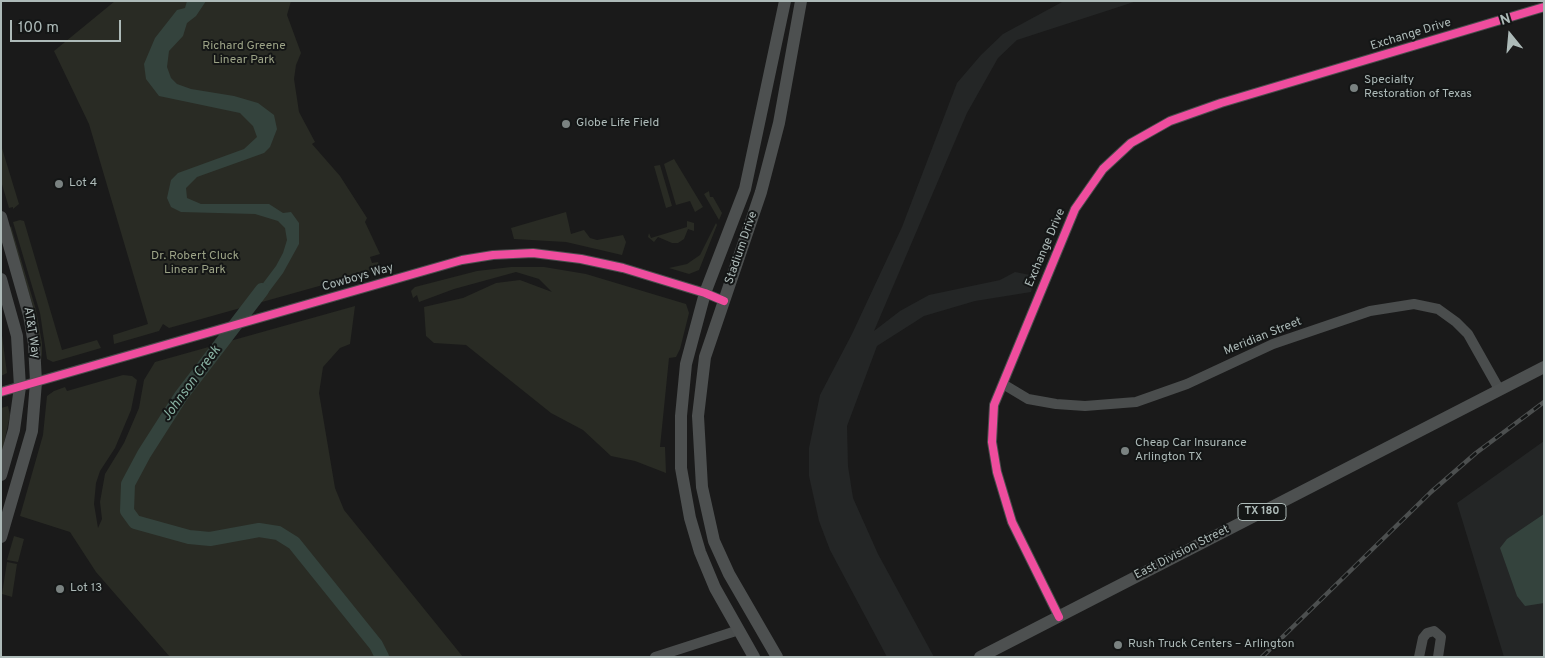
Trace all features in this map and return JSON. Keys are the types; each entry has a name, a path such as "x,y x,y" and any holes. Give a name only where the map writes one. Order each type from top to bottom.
{"main road":[{"name":"Stadium Drive","path":"754,657 716,588 700,552 690,518 681,468 681,416 686,364 705,293 745,189 785,1"},
{"name":"Stadium Drive","path":"777,657 729,574 714,541 702,487 698,416 700,384 708,350 761,192 779,123 801,1"},
{"path":"783,17 798,20"},
{"name":"AT&T Way","path":"1,217 29,315 34,344 36,382 32,431 1,537"},
{"name":"AT&T Way","path":"1,279 17,336 20,386 14,430 1,475"},
{"name":"East Division Street","path":"980,657 1544,367"},
{"path":"685,488 702,487"}],"street":[{"name":"Exchange Drive","path":"1059,617 1012,522 997,472 992,442 994,405 1075,209 1103,169 1131,143 1170,121 1222,103 1544,7"},
{"name":"Cowboys Way","path":"1,392 462,260 493,255 533,253 560,255 623,268 705,293 724,301"},
{"name":"Meridian Street","path":"1003,384 1028,399 1056,404 1094,406 1136,402 1187,384 1273,344 1370,311 1414,304 1438,309 1456,322 1468,334 1499,389"},
{"path":"655,657 668,655 739,630"},
{"path":"1419,657 1425,635 1434,631 1441,637 1438,657"}],"shaded area":[{"path":"187,1 206,1 196,16 187,23 183,36 169,51 167,67 171,78 177,84 191,89 234,96 258,103 274,115 277,129 270,147 264,153 197,177 186,188 187,198 201,204 269,204 283,213 291,212 299,223 299,244 283,273 262,301 246,306 276,266 283,253 287,240 285,228 278,221 255,214 181,212 171,207 167,198 171,180 178,173 244,149 257,137 253,126 240,113 159,96 146,79 144,64 155,38 177,10 185,8"},
{"path":"1064,1 1137,1 1017,40 998,58 967,113 874,331 900,311 929,295 1000,280 1015,272 1035,276 1031,292 975,301 924,316 877,346 847,426 848,466 853,498 878,554 934,657 887,657 830,550 819,521 809,476 809,448 820,395 852,334 902,227 957,83 981,55 1003,34"},
{"path":"1544,441 1544,657 1504,657 1457,503"},
{"path":"1544,514 1544,603 1525,606 1517,596 1500,548 1507,539"}],"green space":[{"path":"115,1 291,1 287,15 301,53 296,65 294,79 299,112 315,142 312,144 340,176 367,218 365,222 380,254 370,257 372,263 378,262 380,269 169,328 163,324 159,331 114,344 113,335 148,324 89,124 54,51"},
{"path":"1,145 19,204 13,209 13,207 9,208 1,181"},
{"path":"674,159 703,207 695,212 690,201 676,205 664,164"},
{"path":"660,165 672,206 666,208 654,166"},
{"path":"709,191 710,197 713,197 722,213 719,220 704,194"},
{"path":"566,212 571,234 584,230 590,238 597,240 623,235 626,242 622,255 566,242 514,239 511,228"},
{"path":"24,221 62,350 97,340 101,348 53,362 47,359 40,313 13,222"},
{"path":"687,221 694,223 694,231 688,229 684,239 678,243 672,243 658,237 654,242 648,237 649,233 651,238 687,227"},
{"path":"716,223 717,225 699,270 689,274 669,268 687,264 700,255"},
{"path":"11,226 36,310 42,343 42,361 35,313 9,228"},
{"path":"511,267 544,267 586,274 686,304 689,313 680,349 676,357 669,358 660,447 665,447 666,473 635,461 611,456 583,430 551,413 466,345 434,343 426,336 424,307 463,298 496,283 520,280 552,292 539,279 516,272 454,289 419,302 417,295 413,298 411,291 415,287 477,271"},
{"path":"355,306 350,344 340,348 323,367 319,393 335,488 344,510 463,657 170,657 96,572 70,532 20,516 43,435 47,396 65,387 67,391 123,375 132,376 137,380 131,410 115,448 100,471 96,483 94,504 98,528 102,519 100,502 105,474 124,443 139,408 144,380 155,362"},
{"path":"1,328 7,373 1,376"},
{"path":"8,406 10,415 1,458 1,408"},
{"path":"14,536 24,539 18,562 7,560"},
{"path":"7,562 17,564 12,597 2,594"}],"waterway":[{"name":"Johnson Creek","path":"262,290 181,396 144,454 128,484 127,511 135,522 189,537 210,539 259,530 278,533 294,543 376,645 382,657"}],"railway":[{"path":"1262,657 1431,492 1476,453 1544,402"}],"cycle path":[{"path":"1059,617 1012,522 997,472 992,442 994,405 1075,209 1103,169 1131,143 1170,121 1221,103 1544,7"},
{"path":"1,392 462,260 493,255 533,253 581,259 623,268 705,293 724,301"}],"place":[{"name":"Specialty Restoration of Texas","path":"1354,88"},
{"name":"Globe Life Field","path":"566,124"},
{"name":"Lot 4","path":"59,184"},
{"name":"Cheap Car Insurance Arlington TX","path":"1125,451"},
{"name":"Lot 13","path":"60,589"},
{"name":"Rush Truck Centers – Arlington","path":"1118,645"}],"park label":[{"name":"Richard Greene Linear Park","path":"244,54"},
{"name":"Dr. Robert Cluck Linear Park","path":"195,264"}]}
